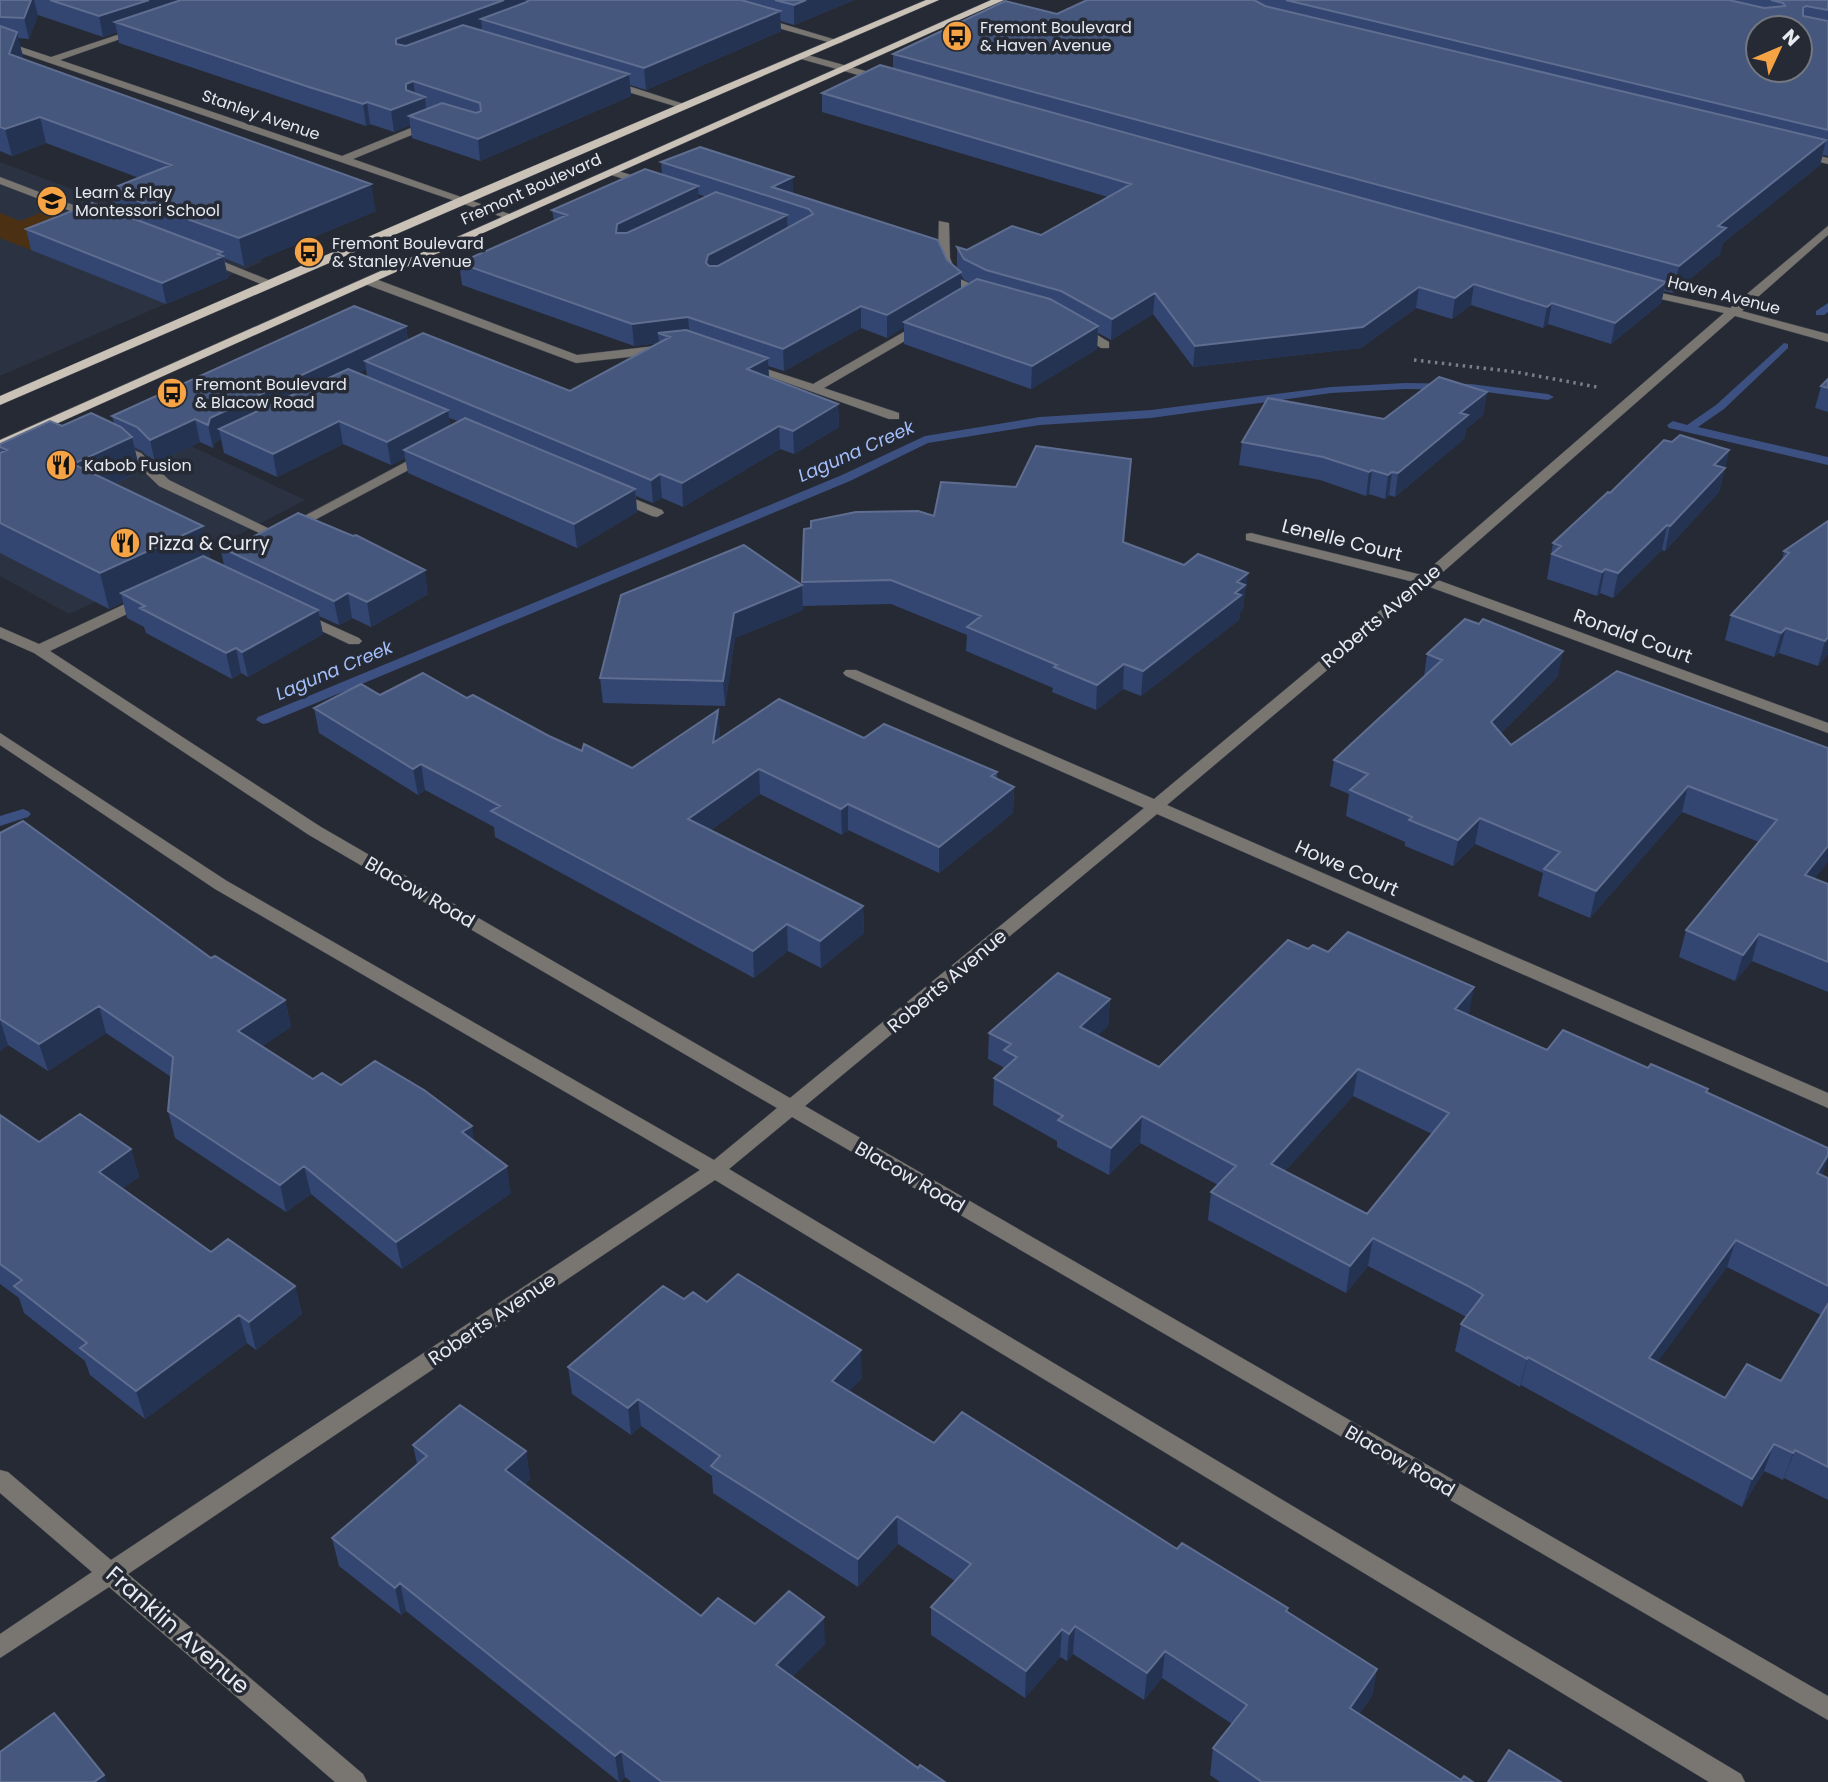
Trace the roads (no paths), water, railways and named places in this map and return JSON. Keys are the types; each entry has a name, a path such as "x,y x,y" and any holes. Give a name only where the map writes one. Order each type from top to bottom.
{"main road":[{"name":"Fremont Boulevard","path":"0,401 462,200 934,0"},
{"name":"Fremont Boulevard","path":"0,445 999,0"}],"street":[{"path":"750,18 838,42"},
{"path":"51,60 154,26"},
{"name":"Stanley Avenue","path":"0,43 512,217"},
{"path":"804,57 898,83"},
{"path":"594,79 685,106"},
{"path":"344,159 445,118 425,111"},
{"path":"1788,151 1828,161"},
{"path":"612,172 664,189"},
{"path":"0,181 117,225"},
{"path":"943,223 944,258 953,280 970,297 1000,300"},
{"name":"Roberts Avenue","path":"0,1647 715,1170 792,1109 1425,580 1828,229"},
{"path":"193,254 270,283"},
{"path":"369,281 576,359 676,348"},
{"name":"Haven Avenue","path":"1625,286 1828,338"},
{"path":"814,389 930,321"},
{"path":"1072,325 1105,345"},
{"path":"739,363 894,416"},
{"path":"59,419 81,429"},
{"path":"103,440 136,456 164,483 275,535"},
{"path":"253,547 444,445"},
{"path":"606,491 656,513"},
{"name":"Lenelle Court","path":"1251,537 1425,580"},
{"name":"Ronald Court","path":"1425,580 1828,728"},
{"path":"38,650 159,593"},
{"path":"281,606 354,641"},
{"name":"Blacow Road","path":"0,632 38,650 315,831 1828,1709"},
{"name":"Howe Court","path":"851,673 1828,1101"},
{"path":"0,738 221,885 715,1170 1732,1782"},
{"name":"Franklin Avenue","path":"0,1479 354,1782"}],"waterway":[{"name":"Laguna Creek","path":"1820,313 1828,306"},
{"name":"Laguna Creek","path":"1691,427 1720,407 1784,346"},
{"name":"Laguna Creek","path":"263,720 846,478 925,440 1040,421 1151,414 1331,390 1405,386 1471,387 1548,397"},
{"path":"1673,425 1828,461"},
{"name":"Laguna Creek","path":"0,821 23,814"}],"place":[{"name":"Fremont Boulevard & Haven Avenue","path":"957,36"},
{"name":"Learn & Play Montessori School","path":"52,201"},
{"name":"Fremont Boulevard & Stanley Avenue","path":"309,252"},
{"name":"Fremont Boulevard & Blacow Road","path":"172,393"},
{"name":"Kabob Fusion","path":"61,465"},
{"name":"Pizza & Curry","path":"125,543"}]}
